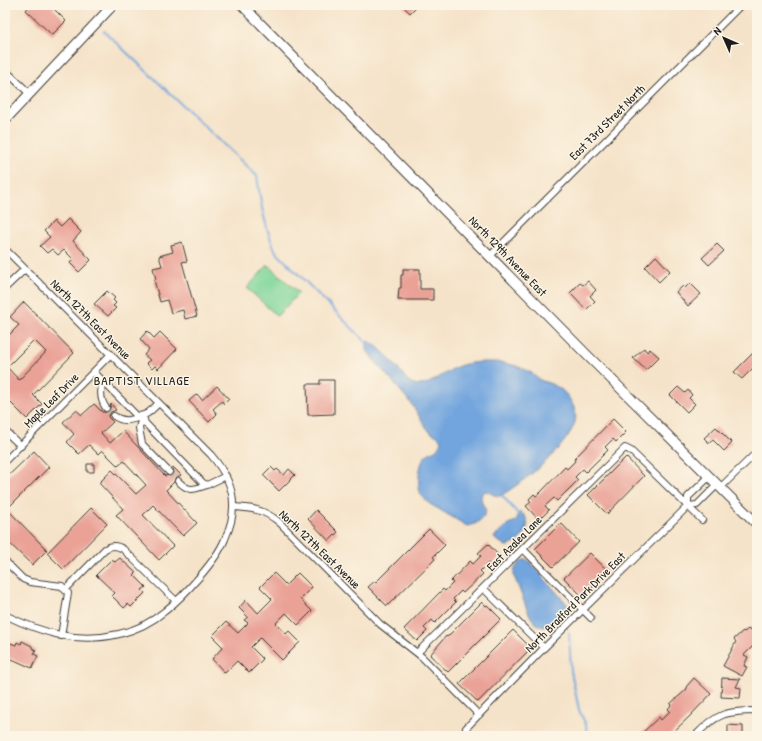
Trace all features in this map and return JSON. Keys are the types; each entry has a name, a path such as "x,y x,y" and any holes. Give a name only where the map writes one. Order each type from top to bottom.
{"street":[{"path":"5,120 113,5"},
{"name":"North 129th Avenue East","path":"242,5 589,357 757,524"},
{"name":"East 73rd Street North","path":"490,256 740,5"},
{"path":"5,70 30,94"},
{"name":"North 127th East Avenue","path":"5,249 220,465 226,476 232,495 233,507 254,508 271,516 279,522 380,624 418,653 479,715"},
{"path":"5,288 25,268"},
{"name":"Maple Leaf Drive","path":"5,462 111,354"},
{"path":"94,372 137,416 143,417"},
{"path":"103,381 101,390 102,403 106,408"},
{"path":"114,416 118,419 130,421 143,417 159,403"},
{"path":"143,417 139,428 142,444 169,472"},
{"path":"143,417 144,423 203,483 207,485"},
{"path":"5,431 20,446"},
{"name":"East Azalea Lane","path":"418,653 625,448 636,456 688,506"},
{"name":"North Bradford Park Drive East","path":"466,728 544,648 688,506 697,505 757,452"},
{"path":"178,481 186,488 191,490 207,485 226,476"},
{"name":"North Bradford Park Drive East","path":"688,506 688,497 710,476"},
{"path":"688,506 702,520"},
{"path":"5,614 28,626 61,636 83,639 136,629 150,622 165,611 197,579 225,540 233,507"},
{"path":"65,590 105,549 111,545 124,549 176,601"},
{"path":"523,549 591,618"},
{"path":"5,561 23,579 30,582 62,586 68,594 61,636"},
{"path":"484,588 544,648"},
{"path":"695,736 716,717 737,711 757,711"}],"green space":[{"path":"268,265 299,293 277,316 247,288"}],"water":[{"path":"369,341 386,354 407,380 417,385 428,383 454,368 471,363 497,362 521,368 540,380 555,386 564,392 569,398 576,414 575,422 563,443 532,474 500,496 484,491 481,498 486,511 485,514 479,522 467,526 430,504 421,494 419,489 419,480 422,461 426,455 438,448 441,441 439,437 430,432 411,403 372,358 367,350 367,342"},
{"path":"520,512 525,516 527,521 527,527 522,537 512,545 506,546 495,539 494,537 508,524 516,521"},
{"path":"523,560 528,560 567,604 568,608 556,621 546,626 539,626 533,620 514,577 516,567"}],"building":[{"path":"30,5 56,5 53,8 66,21 52,35 26,10"},
{"path":"402,5 418,5 410,13"},
{"path":"68,219 81,232 73,241 91,260 79,272 70,263 73,259 64,250 58,255 52,249 47,253 40,246 50,237 44,231 54,221 60,227"},
{"path":"182,242 187,261 182,262 197,316 185,319 183,310 171,313 167,300 160,302 154,280 156,279 153,268 162,266 159,256 173,252 171,245"},
{"path":"717,244 724,251 709,265 702,258"},
{"path":"656,256 670,271 659,282 645,267"},
{"path":"403,269 420,269 420,289 433,289 433,300 398,300"},
{"path":"588,281 596,290 590,296 595,301 586,310 570,293 580,283 583,285"},
{"path":"690,283 701,294 688,306 676,292 683,286 685,288"},
{"path":"107,291 115,298 113,300 116,303 113,306 116,308 108,316 94,304"},
{"path":"24,302 74,353 33,395 42,404 27,419 5,397 5,339 19,325 10,317","holes":["34,340 46,352 19,380 7,367"]},
{"path":"147,331 154,338 160,332 177,349 158,369 155,366 152,369 146,363 150,360 144,355 149,349 140,339"},
{"path":"644,348 647,352 650,349 659,357 646,370 633,358"},
{"path":"753,353 757,357 757,364 742,379 734,372"},
{"path":"320,380 334,380 334,414 308,415 307,384 320,384"},
{"path":"217,386 229,399 224,404 222,401 213,409 217,414 209,422 189,401 197,394 202,400"},
{"path":"678,387 685,393 688,390 692,395 689,398 695,404 687,412 670,395"},
{"path":"94,404 102,412 109,412 111,404 116,410 111,412 108,417 113,422 101,433 110,443 123,431 165,476 172,475 173,467 181,475 175,478 174,482 166,490 197,523 183,536 153,505 143,515 173,546 159,560 116,515 123,509 99,483 112,470 136,494 146,485 124,461 118,466 102,450 98,454 89,445 79,454 67,442 74,434 63,422 76,410 82,415"},
{"path":"613,419 626,432 616,442 613,439 605,447 608,450 586,472 583,469 575,477 578,480 557,501 554,498 545,506 549,510 539,520 526,506 531,502 529,499 534,494 536,496 540,493 565,467 567,469 575,461 574,459"},
{"path":"716,427 732,443 724,451 713,440 709,443 704,438"},
{"path":"34,451 49,467 7,509 47,550 32,565 5,539 5,479"},
{"path":"626,457 644,476 607,514 588,495"},
{"path":"87,464 94,464 94,472 87,472"},
{"path":"271,467 275,471 277,469 284,475 289,469 295,475 279,491 263,475"},
{"path":"91,508 107,524 63,569 47,553"},
{"path":"316,510 338,532 329,541 308,519"},
{"path":"561,523 579,542 553,567 535,549"},
{"path":"429,529 445,545 433,557 435,559 387,606 368,587 375,581 376,582"},
{"path":"488,544 500,557 491,566 488,563 480,571 483,574 463,593 461,591 453,599 456,602 435,623 432,620 424,628 427,631 417,641 404,629 443,589 445,591 453,583 451,581 470,561 473,564 481,556 478,553"},
{"path":"590,553 608,571 583,597 564,578"},
{"path":"120,558 136,573 134,575 146,587 142,590 145,593 131,607 128,604 124,608 112,596 115,593 96,575 112,559 115,562"},
{"path":"274,573 286,585 298,573 312,587 300,599 312,611 298,625 286,613 276,623 286,634 289,631 300,642 282,660 260,638 251,647 263,659 249,673 237,661 225,673 212,659 223,647 212,636 226,622 238,633 248,623 244,620 248,617 239,608 246,600 258,613 272,599 260,587"},
{"path":"482,602 501,619 448,672 430,655 446,636 447,637"},
{"path":"757,622 757,649 753,646 744,655 748,657 744,666 747,667 742,676 723,666 736,642 734,639 743,631 749,630"},
{"path":"513,630 531,648 478,702 459,684"},
{"path":"5,641 16,645 17,642 21,644 22,641 32,646 32,648 36,650 34,654 38,656 32,668 5,656"},
{"path":"694,678 711,694 669,736 639,736 659,717 661,720 670,711 668,709 671,705 670,704 687,689 686,687"},
{"path":"722,678 740,679 736,687 741,688 740,698 721,697"},
{"path":"728,725 743,726 743,736 728,736"}],"waterway":[{"path":"104,31 257,176 264,215 276,252 367,343"},
{"path":"500,493 519,515"},
{"path":"556,619 560,623"},
{"path":"569,632 571,671 579,710 586,725 587,736"}],"tunnel":[{"path":"106,408 114,416"},
{"path":"169,472 178,481"}],"district":[{"name":"BAPTIST VILLAGE","path":"142,380"}]}
